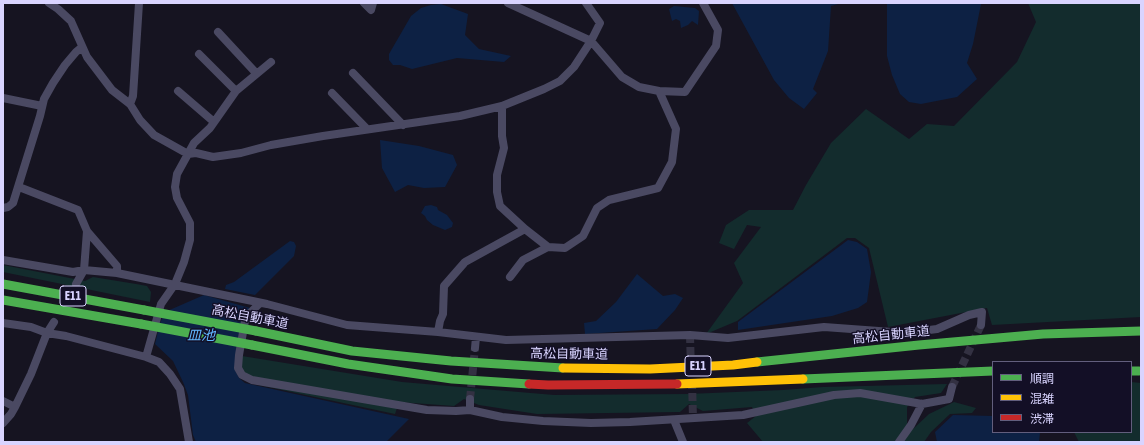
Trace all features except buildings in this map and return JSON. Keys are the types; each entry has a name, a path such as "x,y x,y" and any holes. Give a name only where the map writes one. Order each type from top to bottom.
{"highway":[{"name":"高松自動車道","path":"3,284 256,331 352,351 451,361 549,368 650,369 733,365 919,345 1043,334 1141,331"},
{"name":"高松自動車道","path":"3,300 142,324 348,364 452,379 548,385 658,385 992,371"}],"street":[{"path":"49,3 71,21 87,57 112,90 130,104 140,120 154,135 188,154 196,153 213,157 367,129 460,116 502,106 544,89 560,81 574,67 591,41 600,23 586,3"},
{"path":"130,104 133,96 139,3"},
{"path":"364,3 371,10 373,3"},
{"path":"508,3 591,41 622,77 639,87 659,91 685,92 716,46 718,30 703,3"},
{"path":"218,32 256,73"},
{"path":"3,208 8,207 13,203 44,99 65,65 82,47"},
{"path":"199,54 236,91"},
{"path":"146,357 161,304 175,284 184,262 190,240 190,223 177,198 175,187 177,174 194,143 214,122 236,91 256,73 272,62"},
{"path":"353,73 402,125"},
{"path":"178,91 214,122"},
{"path":"510,277 523,260 548,247 565,248 583,236 597,208 609,200 658,188 672,162 676,130 659,91"},
{"path":"332,93 367,129"},
{"path":"3,98 42,106"},
{"path":"502,106 502,136 504,148 497,175 496,192 500,206 548,247"},
{"path":"19,187 78,210 87,231 117,266 117,273"},
{"path":"438,332 443,314 444,286 465,262 525,228"},
{"path":"76,284 84,270 87,231"},
{"path":"3,260 73,272 84,270 117,273 175,284 260,304 267,304 348,325 438,332 506,340 690,336 728,338 824,327 906,333 937,329 969,315 982,312 981,325"},
{"path":"260,304 247,316 245,321 238,368 242,375 252,380 427,410 470,410 502,417 543,421 615,423 743,415 834,395 860,393 922,404 949,399 952,387"},
{"path":"3,423 15,407 31,374 47,333 54,322"},
{"path":"3,323 30,327 47,333 66,336 146,357 159,362 170,374 180,389 189,442"},
{"path":"475,348 476,337"},
{"path":"470,399 470,410"},
{"path":"3,401 15,407"},
{"path":"899,442 911,425 922,404"},
{"path":"674,420 682,442"}],"green space":[{"path":"1028,3 1141,3 1141,317 992,325 987,308 888,327 869,248 855,238 847,238 737,321 706,334 743,283 734,263 761,227 747,225 734,249 719,243 726,225 749,210 793,210 831,143 866,109 909,139 927,124 954,126 1017,62 1036,22"},
{"path":"3,265 85,281 93,277 147,286 151,292 150,302 3,272"},
{"path":"242,356 402,382 554,395 688,394 823,387 947,384 941,393 915,397 907,407 907,425 912,430 929,414 954,402 976,408 972,413 950,414 931,432 924,442 763,442 747,423 756,416 752,407 703,411 689,404 680,412 537,414 479,405 464,399 454,406 399,402 395,414 259,385 242,370"},
{"path":"1132,382 1141,383 1141,442 1079,442 1074,433 1132,433"}],"water":[{"path":"732,3 842,3 831,6 828,51 813,89 817,93 804,109 789,98 774,80"},
{"path":"887,3 981,4 973,44 967,63 977,79 957,97 921,104 909,102 900,94 892,75 887,56"},
{"path":"441,4 468,14 465,35 479,49 511,56 504,62 457,58 412,69 400,65 393,65 389,60 389,54 411,16 421,8"},
{"path":"674,6 695,8 699,11 698,25 692,21 688,25 681,28 680,21 676,19 672,21 669,9"},
{"path":"380,140 419,146 453,155 457,165 445,187 424,188 408,185 395,192 382,168"},
{"path":"431,205 437,207 438,210 447,215 453,223 452,227 445,230 433,225 427,220 421,213 425,206"},
{"path":"848,240 857,242 867,249 871,272 867,302 858,308 832,316 738,330 738,322"},
{"path":"290,241 294,242 296,246 294,256 255,295 225,289 226,285 234,282"},
{"path":"637,274 663,296 675,294 683,298 675,310 657,329 585,334 584,323 596,321 616,302"},
{"name":"皿池","path":"204,295 250,308 242,320 235,358 235,370 239,378 245,383 409,419 386,442 196,442 193,435 188,395 183,382 173,361 155,344 160,323 165,312"},
{"path":"953,415 992,416 992,433 1040,433 1039,442 937,442 935,432"}],"tunnel":[{"path":"952,387 981,325"},
{"path":"690,335 691,370"},
{"path":"470,399 475,348"},
{"path":"692,381 693,418"}],"traffic: fast":[{"path":"3,284 144,310"},
{"path":"3,300 141,324"},
{"path":"144,310 256,331"},
{"path":"141,324 252,345"},
{"path":"256,331 352,351 451,361 563,368"},
{"path":"757,362 1043,334 1141,331"},
{"path":"252,345 348,364 452,379 529,384"},
{"path":"803,379 992,371"},
{"path":"1132,371 1139,371"}],"traffic: slow":[{"path":"563,368 650,369 733,365 757,362"},
{"path":"677,384 803,379"}],"traffic: jam":[{"path":"529,384 677,384"}]}
